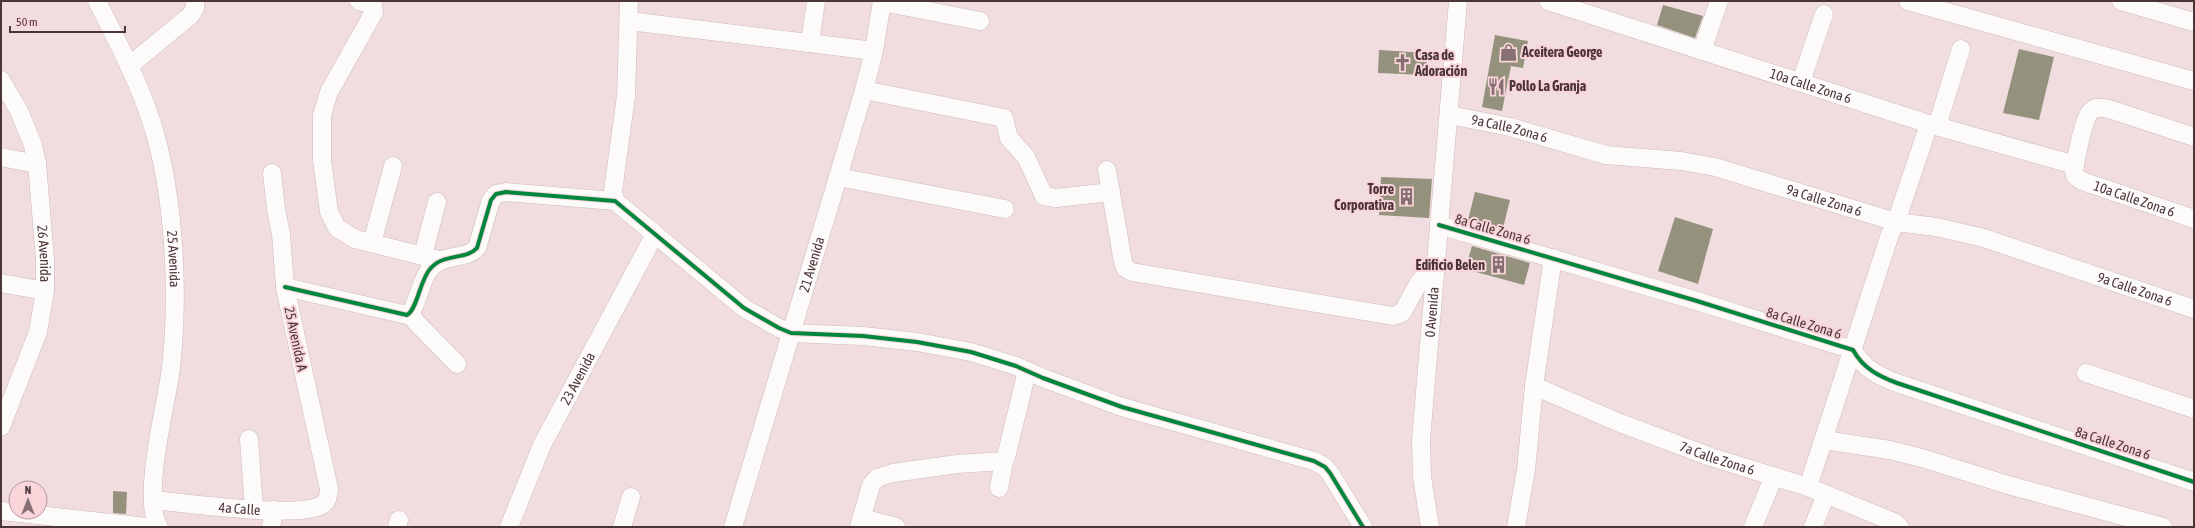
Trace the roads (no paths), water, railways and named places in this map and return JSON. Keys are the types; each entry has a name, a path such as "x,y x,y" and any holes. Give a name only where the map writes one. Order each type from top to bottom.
{"street":[{"name":"25 Avenida","path":"97,1 129,66 156,137 163,169 172,232 174,321 173,350 156,457 153,500 154,516 159,527"},
{"path":"129,66 191,14 195,8 195,1"},
{"path":"359,1 372,5 374,12 329,92 324,104 321,120 322,160 325,187 332,221 346,234 372,243 431,257 475,250 491,200 501,192 616,201"},
{"path":"629,1 626,96 612,191 616,201 744,308 779,328 791,333 863,336 917,342 971,352 1027,371 1122,407 1320,463 1335,480 1363,527"},
{"path":"810,43 816,1"},
{"name":"0 Avenida","path":"1430,527 1422,477 1421,440 1435,262 1450,115 1458,1"},
{"name":"10a Calle Zona 6","path":"1548,1 2075,170 2082,181 2194,219"},
{"path":"1702,51 1719,1"},
{"path":"1908,1 2194,81"},
{"path":"2121,1 2194,22"},
{"path":"882,2 980,21"},
{"name":"21 Avenida","path":"734,527 864,90 874,51 882,2"},
{"path":"1801,82 1824,14"},
{"path":"629,21 874,51"},
{"path":"1808,487 1890,234 1896,222 1961,49"},
{"name":"26 Avenida","path":"1,80 27,128 37,164 43,224 45,291 43,311 31,353 1,427"},
{"path":"864,90 1004,118 1009,138 1026,157 1044,196 1056,198 1111,192"},
{"path":"2075,170 2086,118 2092,109 2109,109 2194,137"},
{"name":"9a Calle Zona 6","path":"1450,115 1510,127 1606,155 1681,161 1715,167 1896,222 1942,229 1984,238 2194,309"},
{"path":"1,157 37,164"},
{"path":"372,243 393,166"},
{"path":"1107,170 1123,262 1126,268 1132,272 1392,316 1402,312 1418,284 1435,262"},
{"name":"25 Avenida A","path":"272,173 276,209 281,234 284,287 329,489 325,502"},
{"path":"838,177 1006,209"},
{"path":"438,202 431,257 411,313 415,321 457,364"},
{"name":"8a Calle Zona 6","path":"1439,225 1553,258 1853,350 1860,361 1870,370 1886,379 2194,482"},
{"name":"23 Avenida","path":"509,527 542,445 655,234"},
{"path":"1516,527 1526,470 1534,386 1553,258"},
{"path":"1,283 45,291"},
{"path":"284,287 403,315 411,313"},
{"path":"999,488 1004,461 1027,371"},
{"path":"2086,373 2194,409"},
{"name":"7a Calle Zona 6","path":"1534,386 1620,423 1711,457 1808,487 1896,522 1900,527"},
{"path":"249,439 254,509"},
{"path":"1824,440 1890,450 1922,458 2008,485 2163,527"},
{"path":"896,527 861,522 871,485 877,478 893,473 957,464 1004,461"},
{"path":"1753,527 1774,476"},
{"path":"1813,527 1826,494"},
{"path":"622,527 631,497"},
{"name":"4a Calle","path":"153,500 254,509 272,518 309,509 325,502"},
{"path":"1,512 78,527"},
{"path":"1,512 147,527"}],"place":[{"name":"Aceitera George","path":"1509,52"},
{"name":"Casa de Adoración","path":"1402,63"},
{"name":"Pollo La Granja","path":"1496,86"},
{"name":"Torre Corporativa","path":"1407,197"},
{"name":"Edificio Belen","path":"1498,265"}]}
